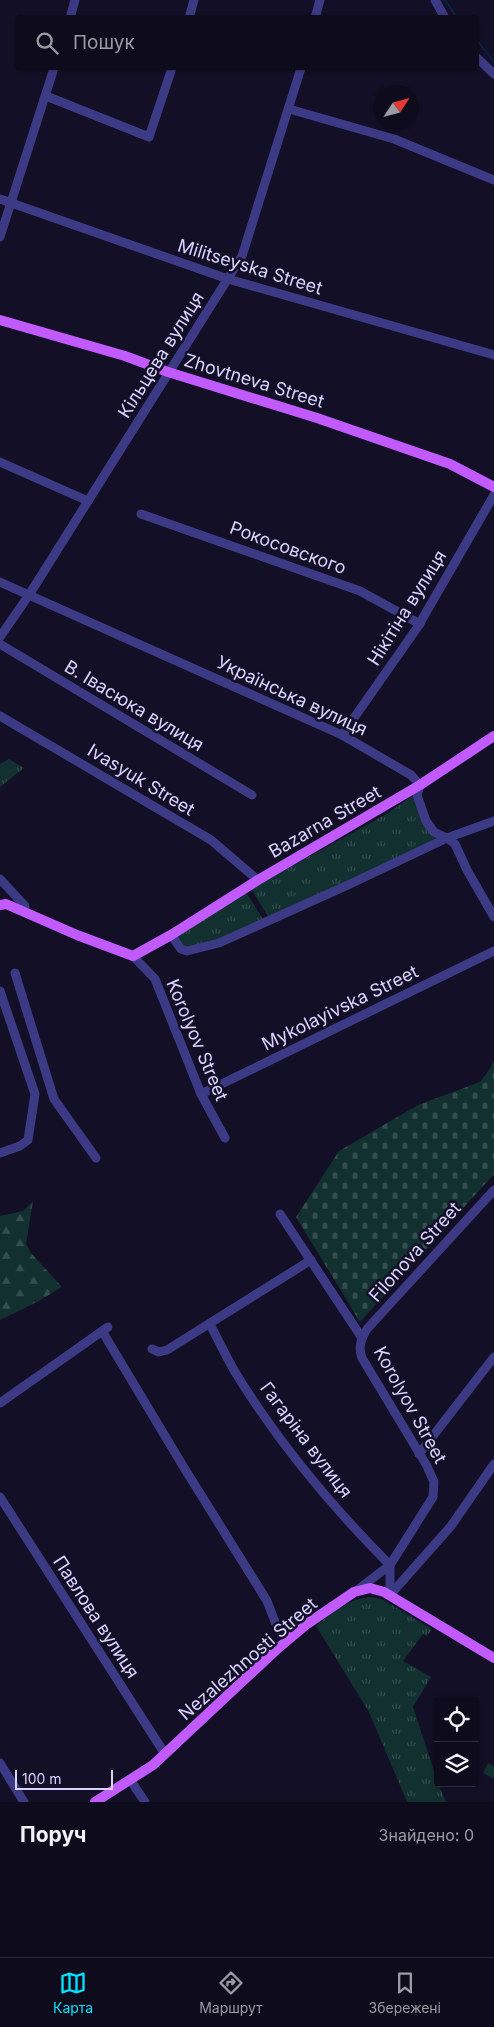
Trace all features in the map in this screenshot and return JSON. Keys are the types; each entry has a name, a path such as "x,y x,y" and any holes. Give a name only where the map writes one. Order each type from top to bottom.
{"main road":[{"name":"Zhovtneva Street","path":"0,320 125,356 168,372 317,418 450,464 494,486"},
{"name":"Bazarna Street","path":"133,956 420,785 494,736"},
{"name":"Korolyov Street","path":"0,904 6,904 24,911 77,935 133,956"},
{"path":"354,1592 370,1588 390,1595 494,1658"},
{"name":"Nezalezhnosti Street","path":"95,1802 131,1781 164,1754 290,1638 354,1592"}],"street":[{"path":"71,15 75,0"},
{"path":"189,15 194,0"},
{"path":"316,15 320,0"},
{"path":"435,0 443,15"},
{"path":"479,60 494,74"},
{"path":"0,237 53,70"},
{"path":"46,96 149,137 171,70"},
{"name":"Кільцева вулиця","path":"0,637 30,595 242,256 300,70"},
{"path":"289,109 394,139 494,180"},
{"name":"Militseyska Street","path":"0,199 228,279 494,355"},
{"path":"0,462 88,501"},
{"name":"Нікітіна вулиця","path":"342,735 420,624 494,494"},
{"name":"Рокосовского","path":"141,514 360,591 420,624"},
{"name":"Українська вулиця","path":"0,582 342,735 411,775 420,785"},
{"name":"В. Івасюка вулиця","path":"0,644 252,795"},
{"name":"Ivasyuk Street","path":"0,716 211,840 258,880"},
{"path":"420,785 418,795 426,821 434,832 455,844 467,870 494,917"},
{"path":"171,935 181,949 187,951 219,943 340,889 447,838 494,821"},
{"path":"0,879 21,900 25,906 24,911"},
{"name":"Mykolayivska Street","path":"201,1094 494,951"},
{"name":"Korolyov Street","path":"133,956 155,979 201,1094 225,1138"},
{"path":"15,973 54,1099 96,1158"},
{"path":"0,991 35,1094 28,1140 20,1146 0,1153"},
{"name":"Filonova Street","path":"362,1338 368,1329 494,1190"},
{"name":"Korolyov Street","path":"280,1214 362,1338 360,1352 362,1358 434,1482 433,1497 390,1565"},
{"path":"152,1349 160,1352 167,1350 311,1260"},
{"name":"Гагаріна вулиця","path":"210,1324 234,1370 261,1411 313,1480 357,1532 390,1565"},
{"path":"0,1403 105,1329 183,1466 267,1601 279,1632 290,1638"},
{"path":"419,1454 494,1357"},
{"path":"390,1595 451,1526 494,1464"},
{"name":"Павлова вулиця","path":"0,1496 164,1754"},
{"path":"354,1592 390,1565"},
{"path":"390,1565 390,1595"},
{"path":"0,1763 24,1802"},
{"path":"131,1781 145,1802"}],"green space":[{"path":"9,759 24,768 0,787 0,764"},
{"path":"412,796 438,839 269,918 251,889 388,813"},
{"path":"246,892 264,921 245,930 187,949 181,945 176,936"},
{"path":"494,1060 494,1174 360,1322 296,1217 339,1151 418,1105 480,1082"},
{"path":"33,1201 26,1244 31,1253 62,1287 0,1320 0,1216 23,1211"},
{"path":"364,1598 382,1599 432,1629 427,1636 423,1634 403,1661 431,1677 413,1707 434,1771 434,1787 440,1787 446,1802 407,1802 369,1712 316,1626 335,1611 349,1603"},
{"path":"488,1763 494,1766 494,1779 483,1773"}],"waterway":[{"path":"445,0 455,15"},
{"path":"479,43 494,62"}]}
